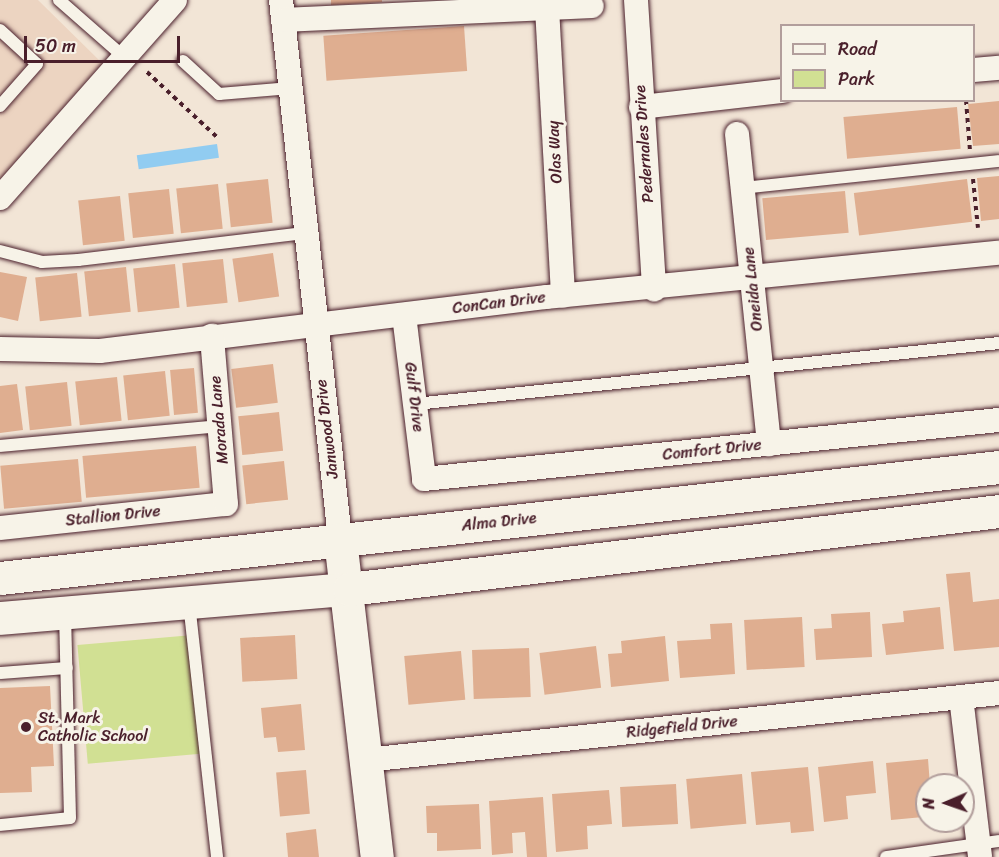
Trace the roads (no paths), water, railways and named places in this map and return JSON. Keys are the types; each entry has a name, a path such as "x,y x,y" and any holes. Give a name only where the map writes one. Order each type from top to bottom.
{"main road":[{"name":"Alma Drive","path":"0,578 999,467"},
{"path":"0,618 349,589 999,511"},
{"name":"Janwood Drive","path":"340,539 349,589 377,857"}],"street":[{"path":"0,198 175,0"},
{"name":"Pedernales Drive","path":"636,0 654,288"},
{"path":"282,10 592,6"},
{"name":"Olas Way","path":"547,8 563,296"},
{"name":"Janwood Drive","path":"282,10 340,539"},
{"path":"975,70 999,68"},
{"path":"641,107 780,91"},
{"name":"Oneida Lane","path":"737,134 769,444"},
{"name":"ConCan Drive","path":"0,349 100,351 563,296 999,253"},
{"name":"Gulf Drive","path":"404,315 424,479"},
{"name":"Morada Lane","path":"212,336 226,504"},
{"name":"Comfort Drive","path":"424,479 999,420"},
{"name":"Stallion Drive","path":"0,528 226,504"},
{"name":"Ridgefield Drive","path":"366,760 999,693"},
{"path":"961,697 986,847"}],"lane":[{"path":"59,0 125,58"},
{"path":"0,30 38,64 0,106"},
{"path":"183,61 219,94 291,88"},
{"path":"742,188 999,161"},
{"path":"0,251 42,262 78,260 306,233"},
{"path":"415,404 999,343"},
{"path":"0,446 220,426"},
{"path":"189,602 217,857"},
{"path":"0,825 70,818 65,611"},
{"path":"0,673 66,668"},
{"path":"886,857 986,847"}],"water":[{"path":"217,144 219,158 139,169 137,155"}],"place":[{"name":"St. Mark Catholic School","path":"26,727"}]}
